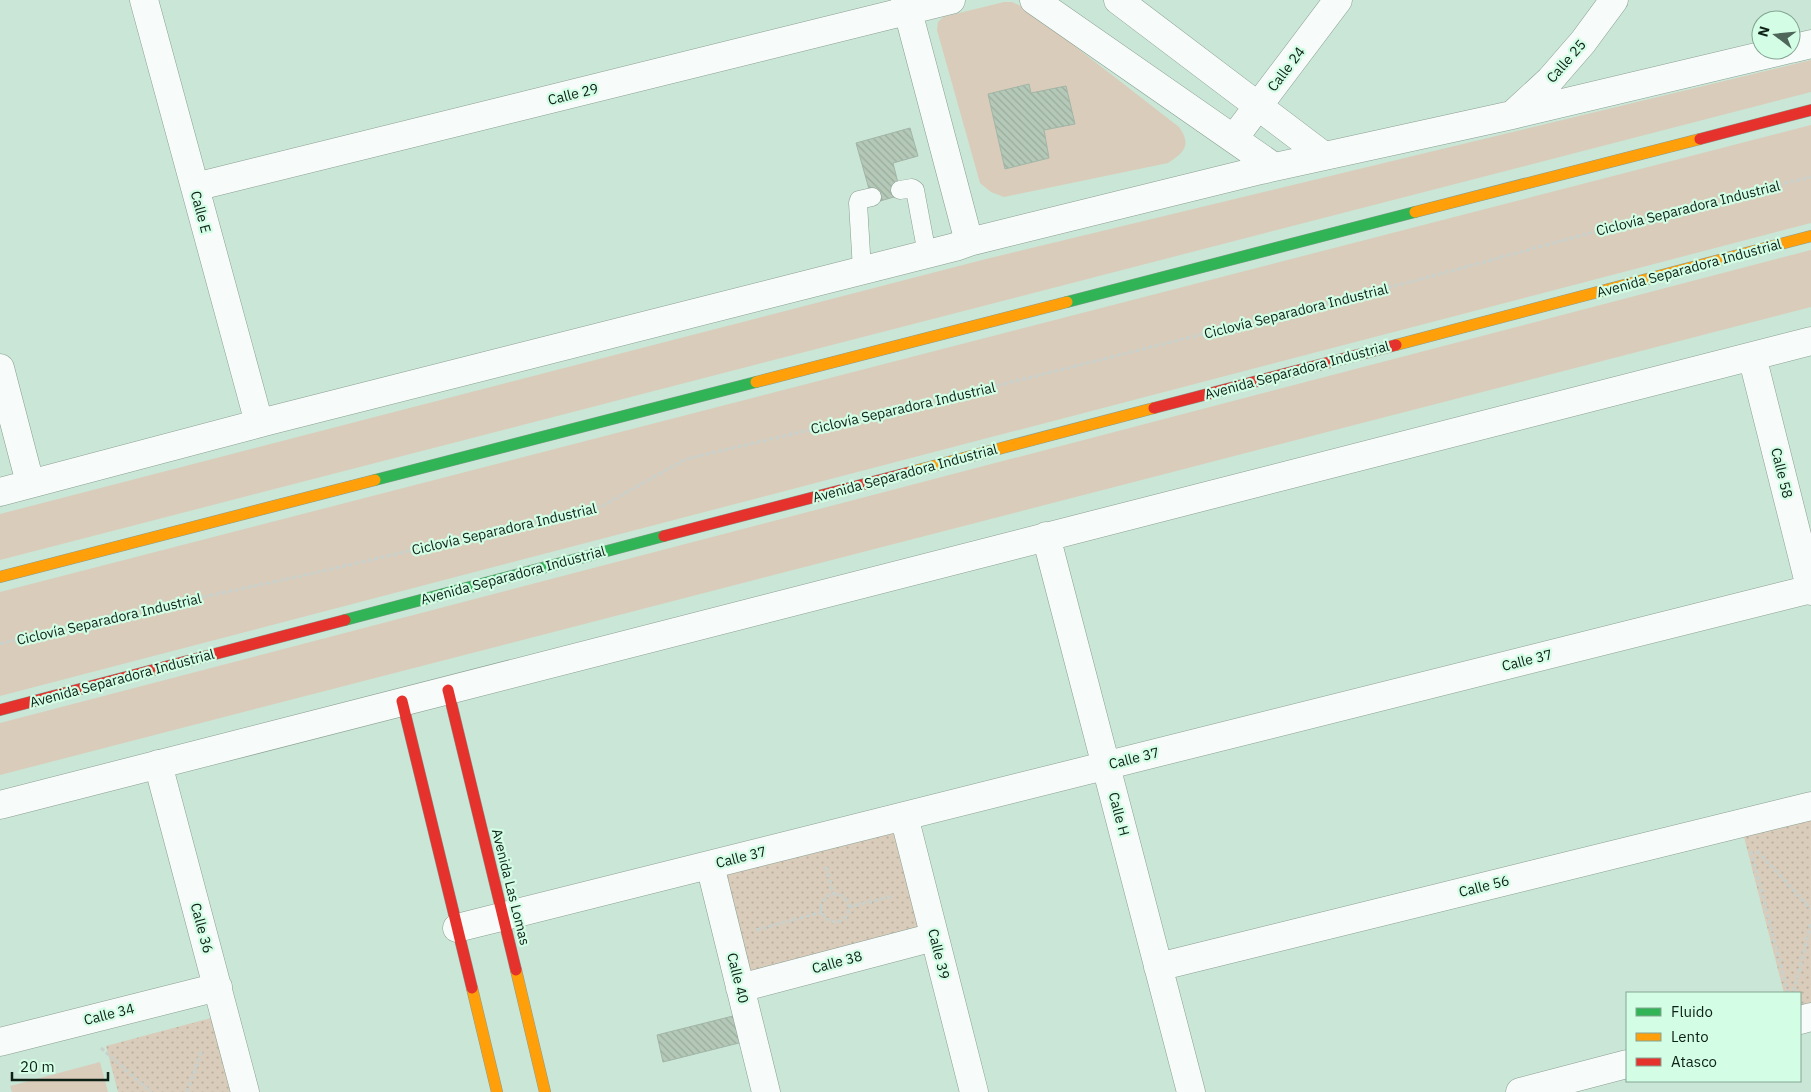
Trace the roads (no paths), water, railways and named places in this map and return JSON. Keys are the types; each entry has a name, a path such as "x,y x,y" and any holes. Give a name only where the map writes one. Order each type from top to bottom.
{"main road":[{"path":"0,577 1811,110"},
{"name":"Avenida Separadora Industrial","path":"0,710 1811,236"},
{"name":"Avenida Las Lomas","path":"448,690 545,1092"},
{"path":"402,701 497,1092"}],"street":[{"name":"Calle E","path":"144,0 259,423"},
{"name":"Calle 29","path":"195,188 906,5 951,0"},
{"path":"1034,0 1274,167"},
{"path":"1118,0 1324,156"},
{"name":"Calle 24","path":"1234,138 1338,0"},
{"name":"Calle 25","path":"1512,115 1550,80 1583,42 1614,0"},
{"path":"906,5 969,242"},
{"path":"0,492 259,423 969,242 1274,167 1512,115 1751,58"},
{"path":"0,804 1811,341"},
{"name":"Calle 58","path":"1752,356 1811,590"},
{"path":"0,368 30,484"},
{"name":"Calle H","path":"1046,536 1191,1092"},
{"name":"Calle 37","path":"457,928 1811,590"},
{"name":"Calle 36","path":"158,764 245,1092"},
{"name":"Calle 56","path":"1158,967 1747,832 1811,806"},
{"name":"Calle 39","path":"904,816 974,1092"},
{"name":"Calle 40","path":"710,865 766,1092"},
{"name":"Calle 38","path":"740,988 934,937"},
{"name":"Calle 34","path":"0,1042 218,987"},
{"path":"1520,1092 1626,1064"}],"lane":[{"path":"900,190 912,188 915,190 927,254"},
{"path":"862,270 858,203 859,200 872,197"}]}
